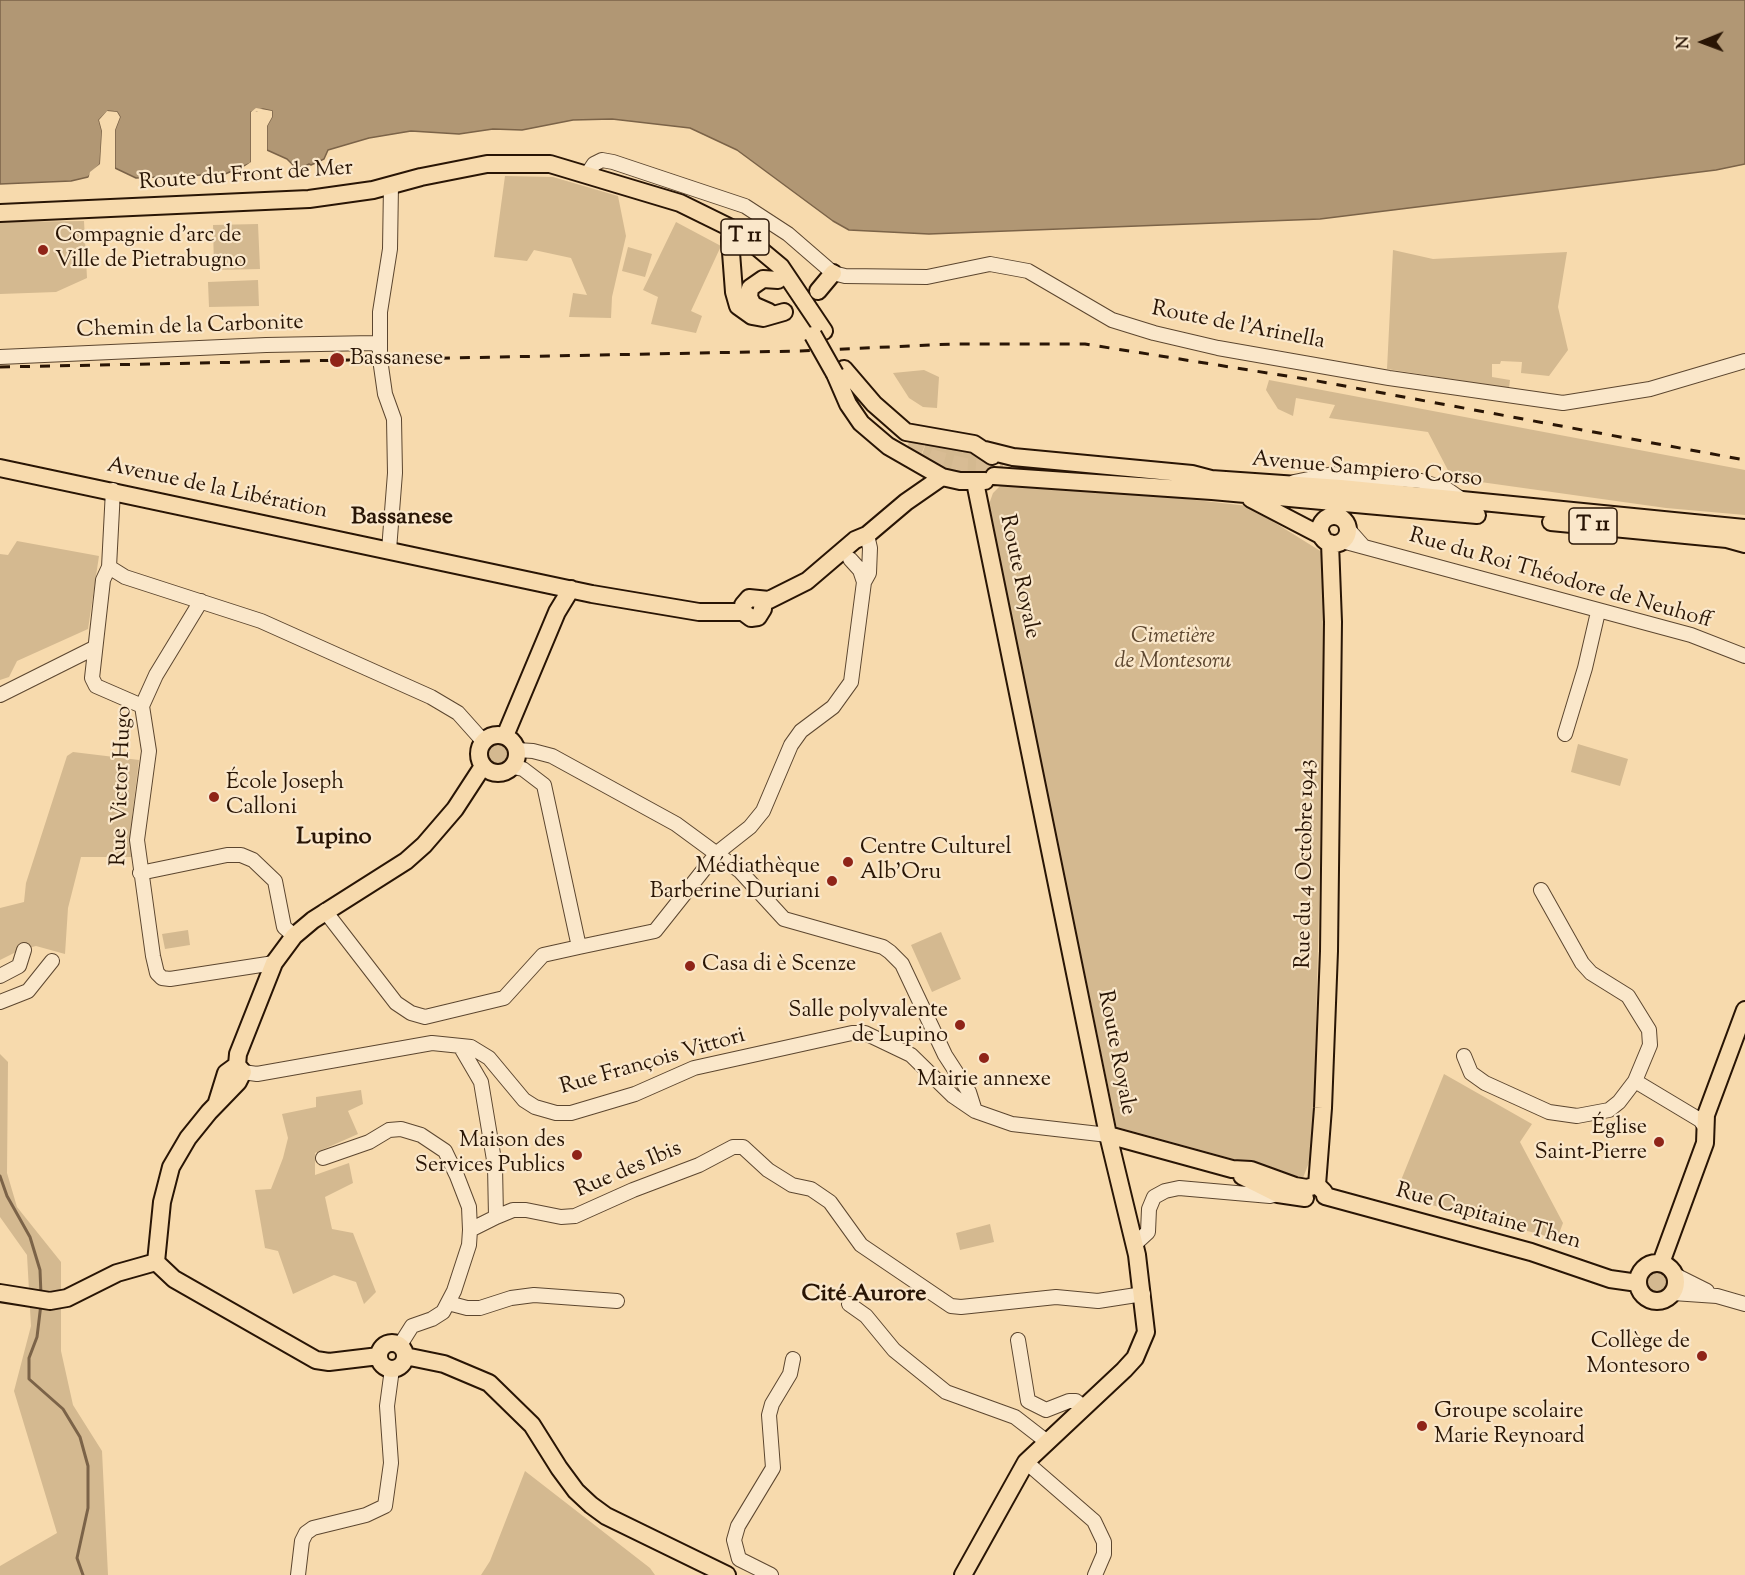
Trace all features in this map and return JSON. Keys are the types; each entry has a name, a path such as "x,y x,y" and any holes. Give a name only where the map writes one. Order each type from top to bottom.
{"main road":[{"name":"Route du Front de Mer","path":"0,213 309,199 347,195 456,169 506,162 550,164 588,173 680,203 739,232 760,247 781,267 864,412 887,434 914,442"},
{"name":"Route du Front de Mer","path":"632,187 730,239 754,256 778,280 818,333"},
{"path":"730,239 734,292 738,306 752,316 763,318 781,313 758,309 749,297 754,283 763,279 778,280"},
{"path":"818,291 833,273"},
{"name":"Route du Front de Mer","path":"840,371 848,404 861,423 888,446 942,477"},
{"name":"Avenue Sampiero Corso","path":"914,442 945,437 1012,457 1192,474 1211,485 1339,529 1646,531 1727,539 1745,544"},
{"path":"906,502 917,479 914,442"},
{"path":"762,604 807,581 855,540 867,535 906,502 942,477 975,482 1000,469 997,469 995,461 985,450"},
{"name":"Avenue de la Libération","path":"0,468 113,490 571,590 699,612 743,612 748,617 754,618 760,615 762,604"},
{"name":"Avenue Sampiero Corso","path":"1000,469 1211,485 1286,484 1745,526"},
{"name":"Route Royale","path":"963,1575 1026,1462 1124,1371 1138,1352 1146,1332 1143,1294 1134,1244 1108,1135 975,482"},
{"path":"1243,495 1339,529"},
{"name":"Rue du 4 Octobre 1943","path":"1313,1192 1323,1118 1329,951 1333,622 1339,529"},
{"path":"762,604 802,594 859,563 861,547 867,535"},
{"path":"552,585 556,612"},
{"path":"505,736 556,612 571,590"},
{"path":"493,735 505,736 511,739 517,750 513,767 497,774 483,766 479,754 483,741 493,735"},
{"path":"156,1262 162,1202 171,1167 188,1138 216,1103 238,1082 240,1069 238,1054 274,963 294,936 325,911 406,861 424,845 455,809 483,766"},
{"path":"1706,1128 1709,1105 1745,1010"},
{"path":"1655,1264 1697,1139 1714,1118 1745,1035"},
{"path":"1691,1115 1709,1105"},
{"name":"Rue Capitaine Then","path":"1108,1135 1232,1169 1251,1170 1278,1187"},
{"path":"1115,1165 1124,1153 1140,1143"},
{"name":"Rue Capitaine Then","path":"1232,1169 1262,1187 1313,1192 1531,1252 1610,1280 1638,1283"},
{"path":"0,1293 50,1300 67,1298 117,1273 156,1262"},
{"path":"156,1262 174,1279 316,1360 328,1362 379,1356"},
{"path":"1655,1264 1667,1266 1675,1275 1676,1284 1673,1293 1664,1301 1651,1301 1642,1294 1638,1283 1641,1272 1655,1264"},
{"path":"379,1356 387,1343 489,1383 512,1402 532,1425 559,1468 576,1491 591,1505 606,1516 727,1575"},
{"path":"379,1356 382,1365 392,1369 401,1365 402,1350"}],"street":[{"path":"588,173 594,164 602,160 613,162 745,206 788,234 833,273"},
{"path":"389,550 395,473 394,419 385,394 380,347 380,312 390,249 392,184"},
{"name":"Route de l'Arinella","path":"833,273 851,277 911,278 990,264 1028,271 1112,320 1154,333 1218,348 1552,402 1650,389 1745,361"},
{"name":"Chemin de la Carbonite","path":"0,357 288,345 374,343 380,347"},
{"path":"113,490 109,567 103,580 93,648 92,678 96,686 142,706"},
{"name":"Rue du Roi Théodore de Neuhoff","path":"1339,529 1363,546 1598,612 1691,635 1745,656"},
{"path":"325,911 396,1003 411,1013 425,1017 504,998 543,955 655,931 717,853 750,827 763,811 790,745 801,731 833,707 851,682 864,582 868,573 859,563"},
{"path":"109,567 125,577 261,621 431,697 458,713 483,741"},
{"name":"Rue Victor Hugo","path":"201,601 156,675 142,706 149,751 137,840 153,956 157,974 170,980 274,963"},
{"path":"1565,734 1585,668 1598,612"},
{"path":"0,695 93,648"},
{"path":"517,750 552,756 676,824 747,878 784,919 883,947 898,958 945,1055 969,1092 975,1111"},
{"path":"513,767 523,770 544,785 579,947"},
{"path":"140,873 227,855 241,855 253,860 275,881 284,927 294,936"},
{"path":"1464,1056 1471,1073 1485,1083 1559,1114 1577,1116 1609,1110 1619,1102 1635,1081 1650,1045 1649,1030 1628,996 1591,973 1582,963 1541,890"},
{"path":"0,976 19,966 24,950"},
{"path":"0,1002 28,991 52,961"},
{"name":"Rue François Vittori","path":"240,1069 248,1075 432,1043 471,1047 489,1058 524,1100 535,1107 564,1113 634,1094 694,1068 852,1033 866,1034 882,1039 911,1055 952,1096 975,1111 1028,1126 1108,1135"},
{"path":"460,1046 481,1082 495,1166 496,1217"},
{"path":"1635,1081 1691,1115 1706,1128"},
{"path":"323,1158 369,1142 389,1130 401,1129 421,1135 445,1151 469,1207 469,1245 448,1303 443,1312 432,1319 412,1326 402,1350"},
{"name":"Rue des Ibis","path":"470,1230 513,1210 526,1210 561,1217 575,1216 633,1190 699,1165 733,1148 743,1148 768,1170 792,1185 811,1189 830,1202 861,1245 951,1306 961,1307 1056,1297 1098,1300 1143,1294"},
{"path":"1245,1193 1262,1187"},
{"path":"1134,1244 1148,1232 1151,1203 1154,1197 1164,1191 1179,1188 1270,1196 1278,1187"},
{"path":"1675,1275 1717,1296 1745,1304"},
{"path":"1673,1293 1717,1296"},
{"path":"448,1303 467,1308 480,1308 511,1298 534,1295 617,1301"},
{"path":"849,1304 866,1316 894,1350 946,1392 1015,1418 1046,1441"},
{"path":"1018,1340 1028,1401 1046,1410 1069,1401 1076,1401 1083,1407"},
{"path":"771,1575 739,1559 734,1551 734,1540 738,1526 773,1468 768,1415 790,1374 793,1359"},
{"path":"298,1575 302,1541 306,1533 313,1528 366,1515 385,1506 391,1463 387,1406 392,1369"},
{"path":"1026,1462 1094,1521 1104,1542 1104,1554 1095,1575"}],"green space":[{"path":"505,176 553,177 618,196 626,236 612,297 611,318 569,317 573,293 587,295 571,258 534,250 527,261 494,257"},
{"name":"Compagnie d'arc de Ville de Pietrabugno","path":"84,221 87,278 56,292 0,294 0,222"},
{"path":"676,222 721,246 691,311 702,316 696,333 651,324 658,297 643,290"},
{"path":"258,224 260,269 214,270 213,225"},
{"path":"628,247 652,254 645,277 622,271"},
{"path":"1393,250 1433,259 1567,252 1558,307 1568,350 1549,376 1521,373 1522,362 1501,361 1500,364 1492,364 1492,377 1510,380 1509,388 1387,369"},
{"path":"258,280 259,306 209,307 208,282"},
{"path":"924,370 939,377 937,408 923,407 909,398 893,373"},
{"path":"1269,380 1745,470 1745,515 1666,508 1452,478 1428,432 1329,418 1335,405 1296,398 1293,416 1278,409 1266,390"},
{"path":"926,443 985,454 989,461 988,471 975,477 933,467 921,457"},
{"name":"Cimetière de Montesoru","path":"1002,484 1072,486 1248,506 1322,552 1327,572 1313,1152 1303,1178 1117,1127 988,507 993,493"},
{"path":"17,541 99,556 88,629 17,661 9,677 0,680 0,554 8,555"},
{"path":"498,741 507,745 511,754 507,763 498,767 489,763 485,754 489,745"},
{"path":"1578,744 1628,759 1620,786 1571,772"},
{"path":"73,752 139,760 132,817 132,857 81,857 68,908 65,954 36,946 20,950 0,960 0,908 24,902 26,883 67,756"},
{"path":"188,930 190,945 165,949 162,934"},
{"path":"941,932 961,979 932,992 911,945"},
{"path":"0,1054 8,1062 7,1173 17,1207 61,1262 61,1351 73,1405 102,1451 108,1575 0,1575 0,1566 57,1533 14,1391 31,1326 27,1255 0,1217"},
{"path":"1444,1074 1532,1124 1520,1142 1563,1223 1557,1239 1395,1195"},
{"path":"361,1090 363,1104 348,1111 358,1134 315,1153 315,1175 349,1163 353,1183 325,1197 332,1229 353,1233 376,1292 364,1304 356,1282 334,1275 293,1294 278,1251 265,1248 255,1190 271,1189 283,1158 288,1138 282,1114 316,1107 316,1097"},
{"path":"990,1224 994,1242 960,1250 956,1233"},
{"path":"1656,1269 1665,1273 1669,1282 1665,1291 1656,1295 1647,1291 1643,1282 1647,1273"},
{"path":"525,1471 650,1568 655,1575 481,1575 490,1561"}],"shaded area":[{"path":"0,0 1745,0 1745,164 1716,170 1320,219 929,234 849,230 833,221 737,150 690,128 612,119 573,120 522,130 493,129 459,134 411,131 369,138 328,150 324,159 304,167 295,167 287,159 267,150 267,126 272,117 272,111 263,109 251,112 251,163 225,174 136,178 115,168 115,130 120,117 117,112 108,111 99,120 102,131 100,164 88,177 71,181 0,184"}],"pier":[{"path":"256,108 272,111 272,117 267,126 267,154 264,150 264,125 269,113 257,111 254,113 254,163 235,173 251,162 251,112"},
{"path":"107,111 117,112 120,117 115,130 115,171 112,168 112,130 116,117 109,114 102,121 105,131 103,165 88,180 90,172 100,164 102,131 99,120"}],"waterway":[{"path":"0,1176 7,1196 30,1237 40,1270 41,1295"},
{"path":"41,1304 37,1337 29,1358 29,1379 63,1409 80,1437 88,1466 88,1508 77,1558 83,1575"}],"tunnel":[{"path":"907,447 934,458 965,466 1003,468"}],"railway":[{"path":"0,367 800,351 953,344 1085,344 1312,380 1745,460"}],"place":[{"name":"Compagnie d'arc de Ville de Pietrabugno","path":"43,250"},
{"name":"Bassanese","path":"337,360"},
{"name":"École Joseph Calloni","path":"214,797"},
{"name":"Centre Culturel Alb'Oru","path":"848,862"},
{"name":"Médiathèque Barberine Duriani","path":"832,881"},
{"name":"Casa di è Scenze","path":"690,966"},
{"name":"Salle polyvalente de Lupino","path":"960,1025"},
{"name":"Mairie annexe","path":"984,1058"},
{"name":"Église Saint-Pierre","path":"1659,1142"},
{"name":"Maison des Services Publics","path":"577,1155"},
{"name":"Collège de Montesoro","path":"1702,1356"},
{"name":"Groupe scolaire Marie Reynoard","path":"1422,1426"}],"district":[{"name":"Bassanese","path":"402,519"},
{"name":"Lupino","path":"334,839"},
{"name":"Cité Aurore","path":"864,1296"}]}
